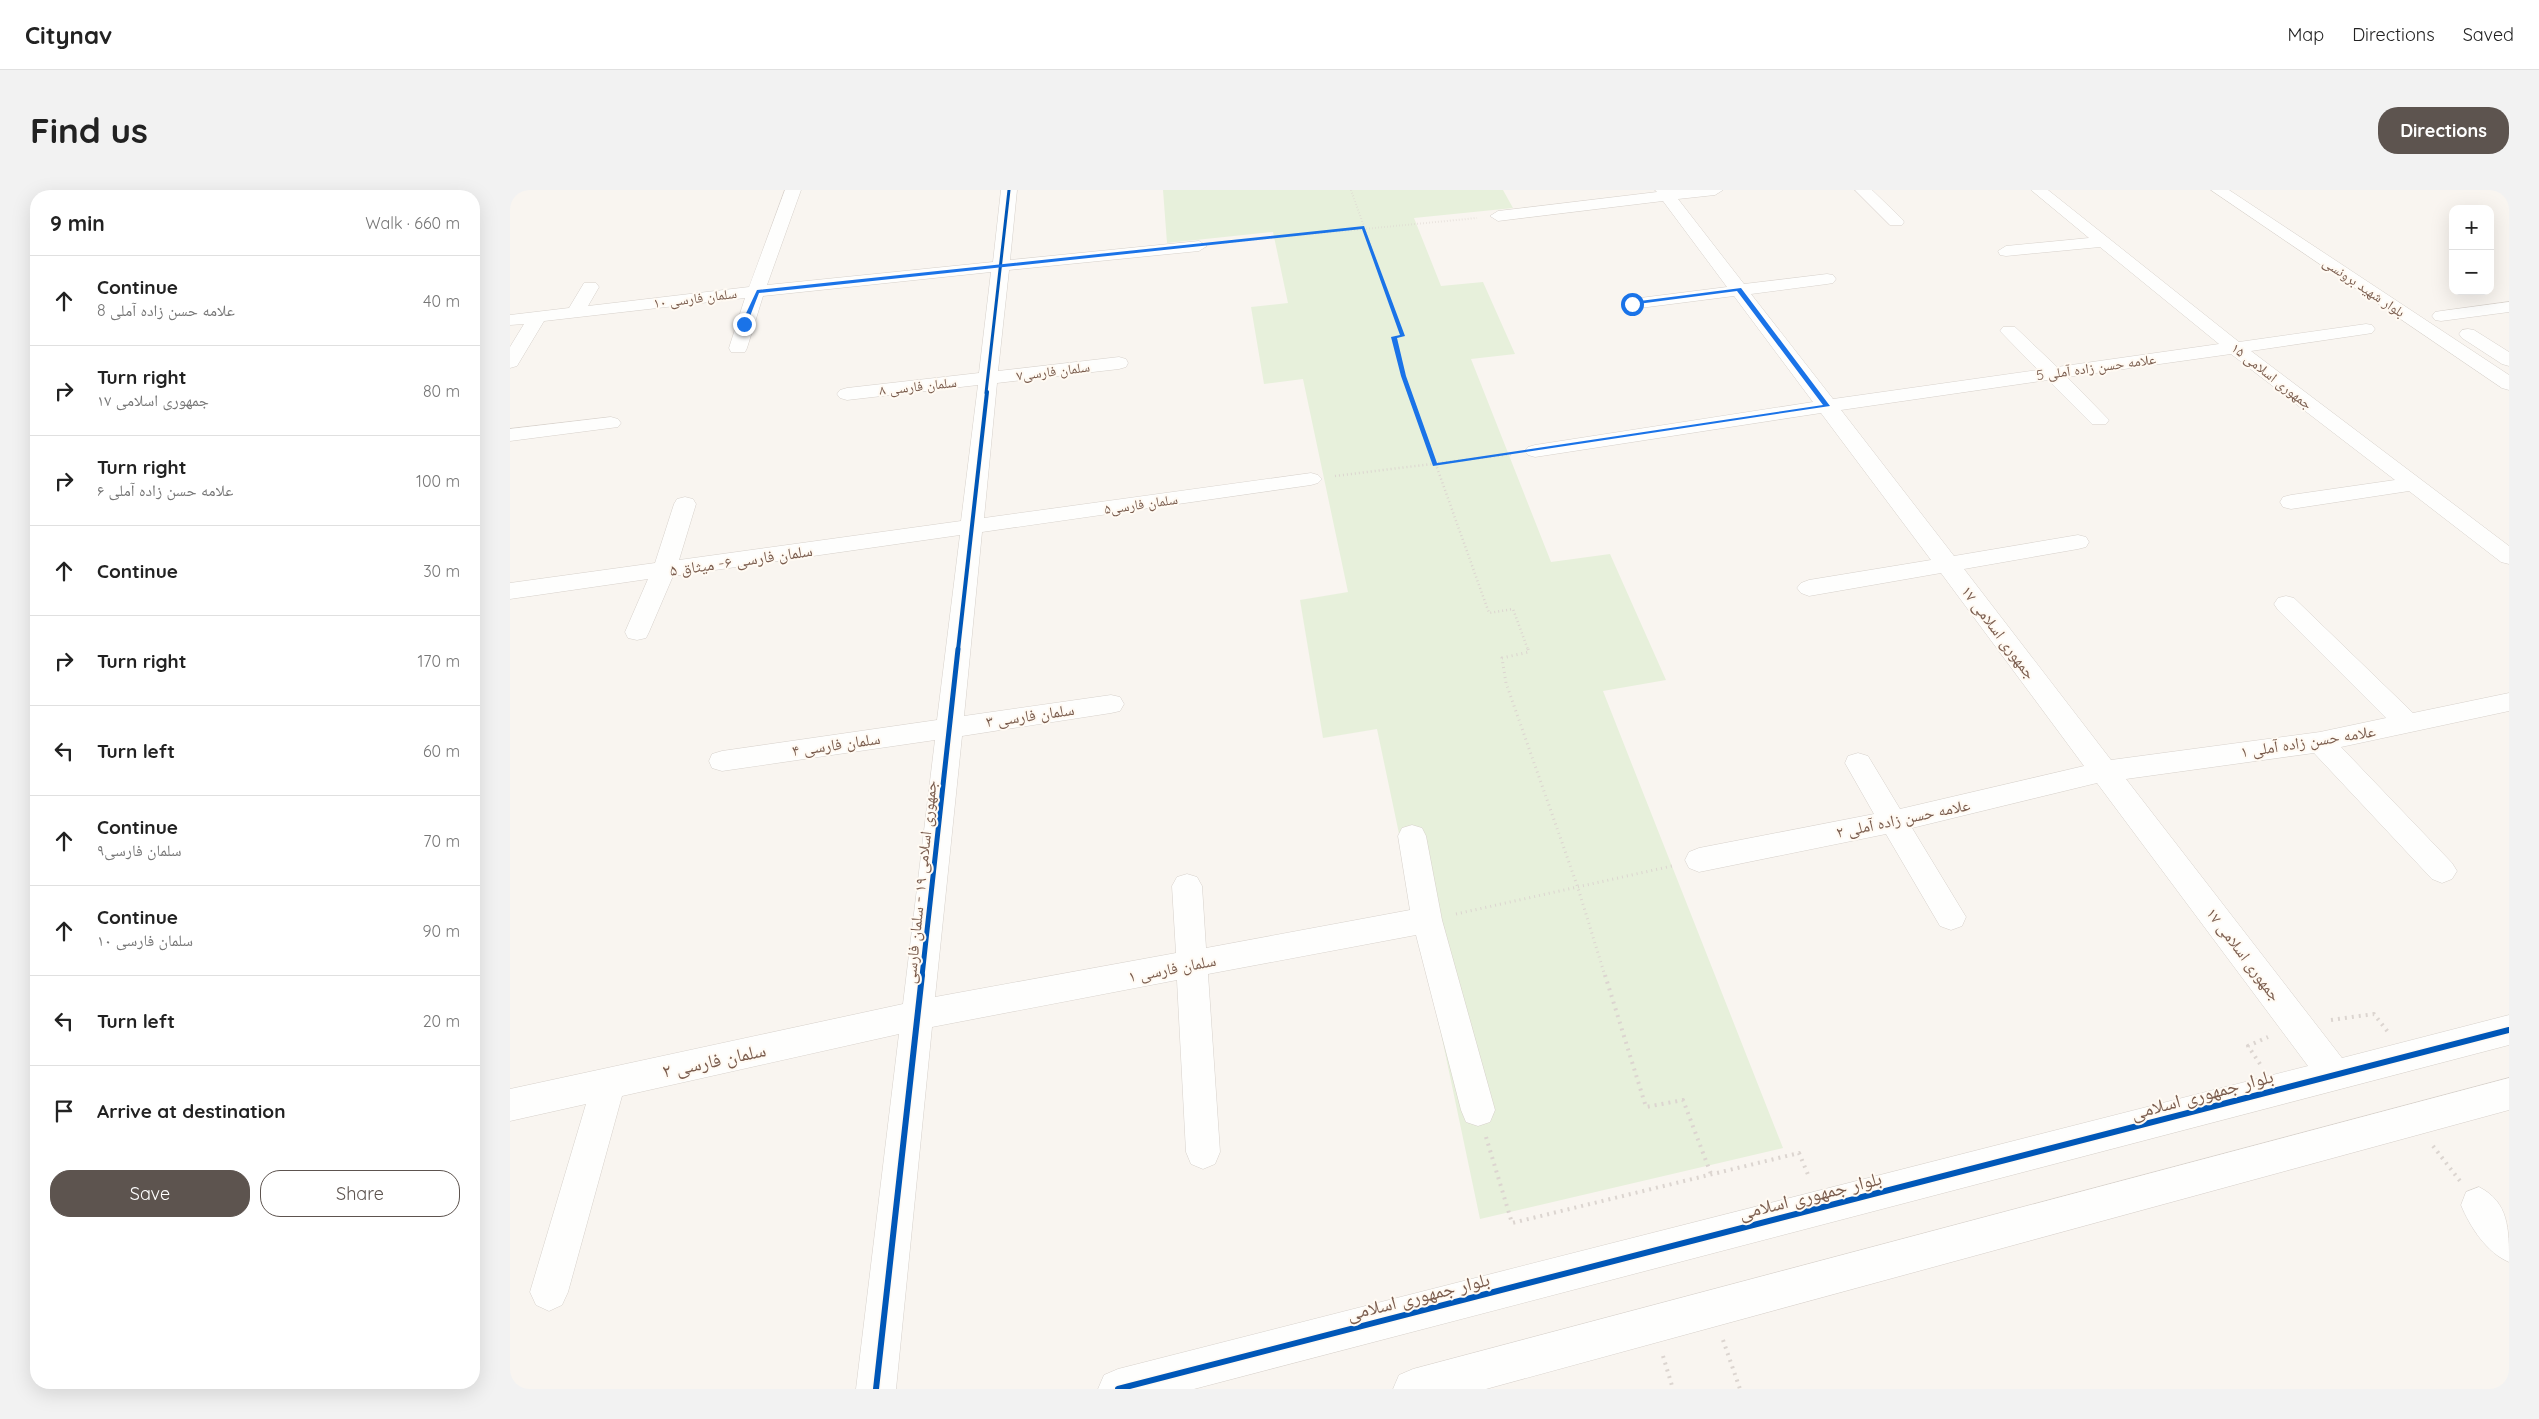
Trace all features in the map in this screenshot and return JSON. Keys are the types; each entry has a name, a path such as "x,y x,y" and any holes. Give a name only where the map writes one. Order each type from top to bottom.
{"street":[{"path":"738,348 744,324 793,190"},
{"name":"جمهوری اسلامی ۱۹ - سلمان فارسی","path":"876,1389 1009,190"},
{"path":"1498,216 1665,193 1715,190"},
{"path":"1863,190 1896,222"},
{"name":"جمهوری اسلامی ۱۵","path":"2039,190 2234,348 2509,557"},
{"name":"بلوار شهید برونسی","path":"2219,190 2509,384"},
{"path":"2248,190 2296,222"},
{"name":"جمهوری اسلامی ۱۷","path":"1665,193 2334,1074"},
{"path":"2006,251 2104,242"},
{"name":"سلمان فارسی ۱۰","path":"510,320 757,291 1199,246"},
{"path":"1632,304 1827,279"},
{"path":"575,312 590,287"},
{"name":"بلوار شهید برونسی","path":"2425,306 2509,360"},
{"path":"2441,316 2509,307"},
{"path":"510,362 538,316"},
{"name":"علامه حسن زاده آملی 5","path":"1535,451 1827,406 2366,328"},
{"path":"2009,331 2099,420"},
{"name":"سلمان فارسی۷","path":"988,378 1118,363"},
{"name":"سلمان فارسی ۸","path":"847,394 988,378"},
{"path":"510,436 611,423"},
{"name":"سلمان فارسی۵","path":"972,528 1311,479"},
{"path":"2291,502 2413,484"},
{"path":"637,632 664,570 685,504"},
{"name":"سلمان فارسی ۶- میثاق ۵","path":"510,591 972,528"},
{"path":"1809,588 2078,542"},
{"path":"2286,604 2408,724"},
{"name":"سلمان فارسی ۳","path":"950,727 1111,704"},
{"name":"علامه حسن زاده آملی ۱","path":"2105,771 2320,742 2408,724 2503,709"},
{"name":"سلمان فارسی ۴","path":"722,761 950,727"},
{"path":"2320,742 2442,871"},
{"path":"1858,763 1951,917"},
{"name":"علامه حسن زاده آملی ۲","path":"1699,860 1892,822 2105,771"},
{"path":"1412,836 1426,920 1478,1110"},
{"path":"1187,886 1190,964 1203,1152"},
{"name":"سلمان فارسی ۱","path":"918,1016 1426,920"},
{"name":"سلمان فارسی ۲","path":"510,1105 918,1016"},
{"name":"بلوار جمهوری اسلامی","path":"1118,1389 2509,1030"},
{"path":"549,1292 609,1083"},
{"path":"1413,1389 2509,1094"},
{"path":"2480,1205 2509,1244"}],"path":[{"path":"1351,190 1403,336 1394,337 1404,376 1489,613 1513,609 1529,652 1502,658 1506,683 1578,888 1646,1107 1683,1100 1711,1174"},
{"path":"1199,246 1364,227 1498,216"},
{"path":"1311,479 1535,451"},
{"path":"1426,920 1699,860"},
{"path":"1478,1110 1512,1223 1799,1152 1821,1208"},
{"path":"2413,1120 2480,1205"},
{"path":"1713,1308 1740,1389"}],"green space":[{"path":"1163,190 1503,190 1513,208 1414,218 1441,286 1483,282 1515,354 1471,359 1551,562 1610,554 1666,680 1603,691 1783,1148 1480,1219 1377,729 1323,738 1300,600 1348,592 1303,379 1264,384 1251,307 1288,303 1273,232 1167,243"}],"cycle path":[{"path":"876,1389 1009,190"},
{"path":"1118,1389 2509,1030"}],"route":[{"path":"744,324 757,291 1000,267 1364,227 1403,336 1394,337 1404,376 1435,465 1827,406 1739,290 1632,304"}]}
